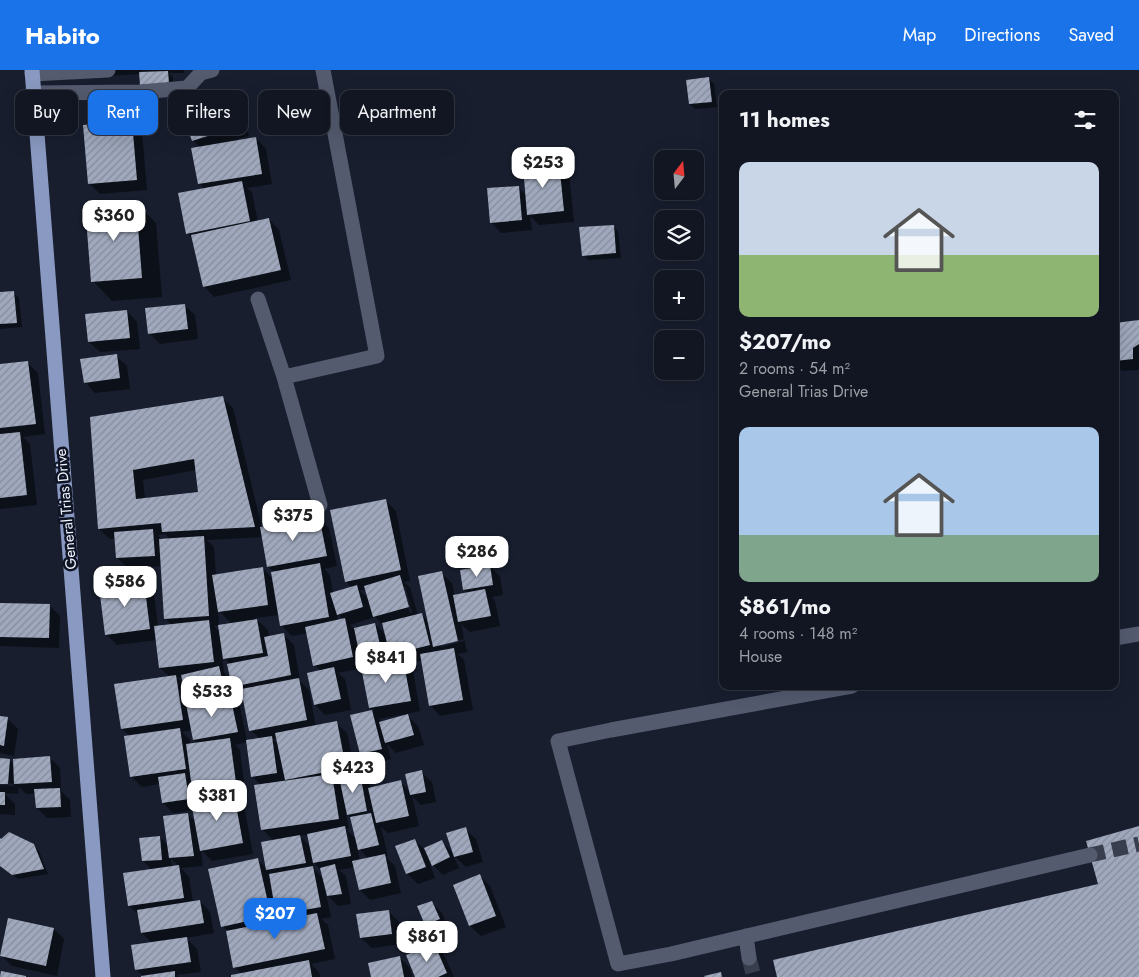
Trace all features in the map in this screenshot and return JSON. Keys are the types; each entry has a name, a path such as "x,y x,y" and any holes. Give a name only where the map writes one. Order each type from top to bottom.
{"main road":[{"name":"General Trias Drive","path":"32,72 34,90"},
{"name":"General Trias Drive","path":"37,135 103,977"}],"lane":[{"path":"32,72 108,70"},
{"path":"284,377 376,356 324,70"},
{"path":"78,93 139,92 187,88 202,71"},
{"path":"258,299 284,377 320,505"},
{"path":"1119,637 1139,634"},
{"path":"830,690 558,741 618,964 746,936 1090,855"},
{"path":"746,936 749,958"}],"building":[{"path":"168,71 169,83 140,85 139,72"},
{"path":"709,77 712,102 689,104 686,80"},
{"path":"83,125 88,125 88,135 133,135 137,180 88,184"},
{"path":"190,135 211,135 192,141"},
{"path":"256,137 262,174 198,184 191,148"},
{"path":"559,162 564,211 527,215 523,166"},
{"path":"242,181 250,221 186,234 178,193"},
{"path":"519,186 522,220 490,223 487,188"},
{"path":"136,201 142,278 91,282 85,205"},
{"path":"269,218 281,270 203,287 191,235"},
{"path":"614,225 616,253 582,256 579,227"},
{"path":"14,291 17,323 0,324 0,292"},
{"path":"185,304 188,329 148,334 145,308"},
{"path":"127,310 130,338 88,342 85,314"},
{"path":"1139,320 1139,344 1133,348 1133,359 1119,361 1119,322"},
{"path":"117,354 120,378 84,383 80,359"},
{"path":"28,361 36,424 0,428 0,364"},
{"path":"223,396 255,527 162,532 161,523 98,529 90,417","holes":["194,459 198,492 136,499 133,470"]},
{"path":"20,432 27,495 0,498 0,434"},
{"path":"386,499 401,570 345,582 330,510"},
{"path":"319,516 327,556 267,567 260,527"},
{"path":"153,529 155,556 116,558 114,532"},
{"path":"204,536 209,616 164,619 159,539"},
{"path":"320,563 329,617 280,626 271,572"},
{"path":"490,565 493,585 463,590 460,570"},
{"path":"263,567 268,605 218,612 212,575"},
{"path":"442,571 458,641 433,647 418,576"},
{"path":"400,575 409,607 373,617 364,586"},
{"path":"144,581 150,629 105,635 99,587"},
{"path":"357,585 363,607 337,615 330,593"},
{"path":"485,589 491,616 458,622 453,595"},
{"path":"0,603 50,604 49,638 0,637"},
{"path":"422,613 430,645 390,655 382,623"},
{"path":"345,618 353,657 313,666 305,627"},
{"path":"257,619 263,653 223,659 218,625"},
{"path":"209,620 214,662 159,668 154,626"},
{"path":"375,623 383,658 361,662 354,628"},
{"path":"284,633 291,675 232,687 227,664 268,656 264,637"},
{"path":"454,648 463,700 429,706 420,654"},
{"path":"403,659 411,701 369,708 361,667"},
{"path":"219,666 225,692 187,701 181,675"},
{"path":"334,667 341,699 314,705 307,673"},
{"path":"176,675 183,720 121,729 114,684"},
{"path":"299,678 307,720 249,731 241,689"},
{"path":"230,695 238,732 193,740 186,704"},
{"path":"372,710 382,749 360,754 350,715"},
{"path":"408,714 414,735 385,743 379,722"},
{"path":"0,716 8,717 4,746 0,745"},
{"path":"337,721 346,768 285,780 275,733"},
{"path":"180,728 186,769 130,777 124,736"},
{"path":"272,736 277,773 251,777 246,740"},
{"path":"230,738 237,790 193,796 186,744"},
{"path":"50,756 52,782 14,784 13,759"},
{"path":"0,758 10,759 8,784 0,784"},
{"path":"422,770 426,792 410,795 405,774"},
{"path":"185,773 189,799 162,803 158,777"},
{"path":"360,773 367,811 347,815 339,777"},
{"path":"332,774 339,819 261,830 254,785"},
{"path":"401,780 409,816 376,823 368,788"},
{"path":"60,788 61,807 36,808 34,789"},
{"path":"0,792 5,792 5,805 0,805"},
{"path":"234,794 243,843 200,851 191,802"},
{"path":"188,813 194,856 169,858 163,816"},
{"path":"371,813 379,845 358,850 350,817"},
{"path":"345,826 351,856 313,863 307,834"},
{"path":"1139,826 1139,977 777,977 773,960 1098,884 1086,841"},
{"path":"466,827 473,852 454,857 446,833"},
{"path":"9,832 34,844 44,869 12,875 0,866 0,838"},
{"path":"300,835 306,863 266,870 261,842"},
{"path":"160,836 162,860 142,861 139,838"},
{"path":"415,839 426,867 406,874 395,846"},
{"path":"442,840 450,857 432,866 424,848"},
{"path":"385,854 391,883 359,890 352,861"},
{"path":"258,858 271,916 221,927 208,869"},
{"path":"335,864 342,894 327,896 320,868"},
{"path":"179,865 184,898 128,906 123,873"},
{"path":"313,866 321,907 276,915 269,874"},
{"path":"480,874 496,916 469,926 453,885"},
{"path":"200,900 204,923 141,933 137,910"},
{"path":"432,901 440,919 425,925 417,906"},
{"path":"389,910 392,934 360,938 356,914"},
{"path":"317,913 325,949 233,968 226,931"},
{"path":"8,918 54,928 46,966 0,956"},
{"path":"187,937 191,962 135,970 131,945"},
{"path":"434,943 447,973 438,977 415,977 406,955"},
{"path":"400,956 404,977 371,977 368,963"},
{"path":"309,960 312,977 231,977 231,975"},
{"path":"1,971 26,976 26,977 0,977"},
{"path":"175,971 175,977 141,977 141,976"},
{"path":"721,972 722,977 704,976"}],"tunnel":[{"path":"1090,855 1139,844"},
{"path":"749,958 754,977"}]}
